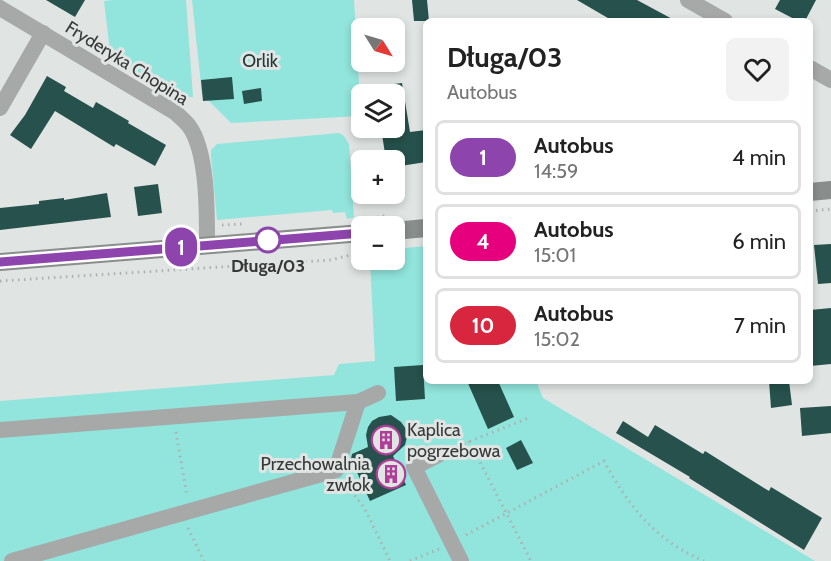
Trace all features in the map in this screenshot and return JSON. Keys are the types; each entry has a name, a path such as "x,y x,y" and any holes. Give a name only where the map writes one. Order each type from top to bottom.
{"street":[{"path":"688,0 720,18"},
{"name":"Fryderyka Chopina","path":"0,8 176,113 189,126 197,141 202,159 207,245"},
{"path":"0,108 42,33"},
{"path":"813,70 831,80"},
{"path":"813,192 831,190"},
{"path":"405,230 423,228"},
{"path":"0,262 351,234"},
{"path":"0,430 358,402 378,393"},
{"path":"12,561 336,470 358,402"},
{"path":"438,455 414,467 461,561"}],"path":[{"path":"813,211 831,209"},
{"path":"0,281 331,260 351,255"},
{"path":"174,415 185,511 204,561"},
{"path":"438,455 531,417"},
{"path":"469,441 531,561"},
{"path":"410,561 452,543 604,461 616,482 649,526 668,542 700,560"},
{"path":"336,470 365,509 390,561"}],"green space":[{"path":"186,0 193,97 172,98 111,60 104,1"},
{"name":"Orlik","path":"192,0 354,0 355,18 351,18 351,72 358,72 359,84 351,84 351,117 231,123 202,94"},
{"path":"339,133 349,144 351,204 353,204 354,216 347,219 345,212 333,213 332,210 217,220 211,150 217,144"},
{"path":"423,246 423,384 537,384 543,398 815,561 0,561 0,401 334,375 339,364 375,361 370,270 405,270 405,248"}],"building":[{"path":"46,0 85,0 75,17"},
{"path":"412,0 427,0 429,18 414,21"},
{"path":"577,0 637,0 670,18 608,18"},
{"path":"780,0 816,0 807,18 792,18 775,9"},
{"path":"47,76 66,87 64,91 93,108 96,102 166,145 155,166 116,144 114,147 55,111 31,149 10,135 25,115"},
{"path":"232,77 234,99 203,101 201,80"},
{"path":"261,88 262,101 244,104 242,91"},
{"path":"405,101 410,132 423,130 423,162 405,165 405,150 384,150 383,138 405,138"},
{"path":"158,184 162,213 138,216 134,187"},
{"path":"107,193 111,217 0,230 0,208"},
{"path":"831,244 831,283 818,284 814,245"},
{"path":"831,308 831,364 813,366 813,310"},
{"path":"423,365 425,399 396,401 394,367"},
{"path":"468,384 499,384 514,417 488,429"},
{"path":"769,384 789,384 792,405 771,408"},
{"path":"831,406 831,433 802,436 800,408"},
{"path":"391,415 406,429 405,445 393,456 406,485 370,501 351,459 352,454 368,447 366,435 372,421"},
{"path":"623,421 648,437 655,425 703,454 705,451 769,491 771,487 822,518 804,550 616,433"},
{"path":"521,440 533,463 517,470 506,448"}],"bus line":[{"name":"1","path":"0,262 351,234"}],"place":[{"name":"Długa/03","path":"268,240"},
{"name":"Kaplica pogrzebowa","path":"386,440"},
{"name":"Przechowalnia zwłok","path":"391,474"}]}
